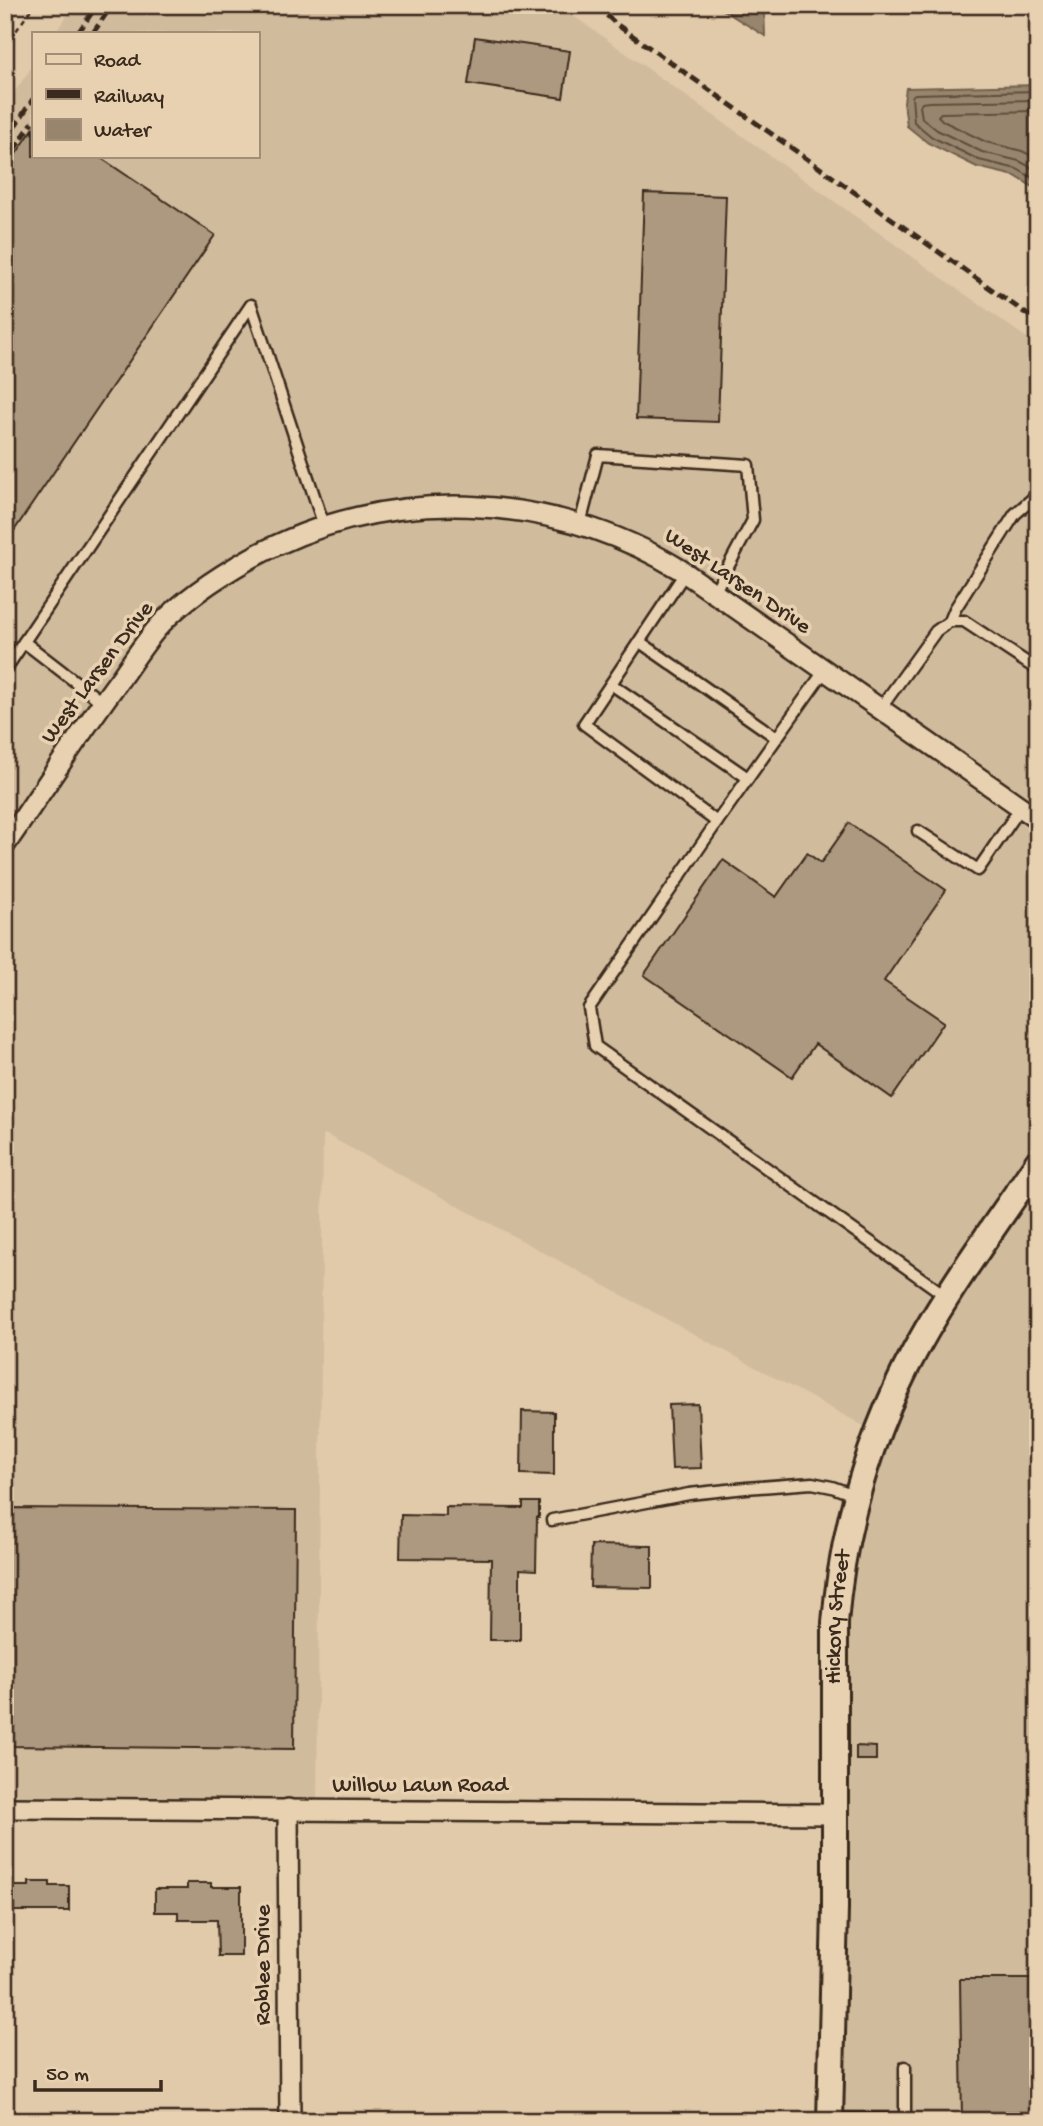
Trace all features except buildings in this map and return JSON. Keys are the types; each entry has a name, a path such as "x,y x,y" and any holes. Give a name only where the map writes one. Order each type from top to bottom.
{"street":[{"name":"West Larsen Drive","path":"5,845 160,625 189,599 265,550 324,526 396,509 454,505 513,509 580,524 639,547 685,573 1038,819"},
{"name":"Hickory Street","path":"830,2120 835,1623 842,1559 857,1496 877,1433 913,1354 948,1298 1027,1186 1038,1162"},
{"name":"Willow Lawn Road","path":"5,1808 835,1814"},
{"name":"Roblee Drive","path":"288,1809 290,2121"}],"lane":[{"path":"5,670 251,305 324,526"},
{"path":"580,524 598,455 748,465 753,520 714,593"},
{"path":"880,709 936,631 950,621 955,608 1015,514 1038,494"},
{"path":"685,573 584,724 717,822"},
{"path":"950,621 964,621 1038,670"},
{"path":"24,642 103,703"},
{"path":"640,642 777,738"},
{"path":"825,670 589,1008 595,1046 948,1298"},
{"path":"611,684 748,778"},
{"path":"918,831 978,870 1021,807"},
{"path":"552,1520 689,1494 746,1488 812,1483 857,1496"},
{"path":"830,2120 905,2120 905,2067"}],"path":[{"path":"5,47 34,5"}],"shaded area":[{"path":"75,5 558,5 1038,346 1038,2121 830,2121 835,1623 877,1433 323,1133 317,1811 5,1808 5,106 32,66 32,158 259,158 259,32 56,32"}],"water":[{"path":"715,5 764,5 765,36"},
{"path":"1038,85 1038,190 1015,176 977,167 928,143 907,126 904,102 906,88"}],"railway":[{"path":"79,32 97,5"},
{"path":"94,32 112,5"},
{"path":"596,5 616,24 1038,322"},
{"path":"5,141 32,100"},
{"path":"5,163 32,123"}]}
